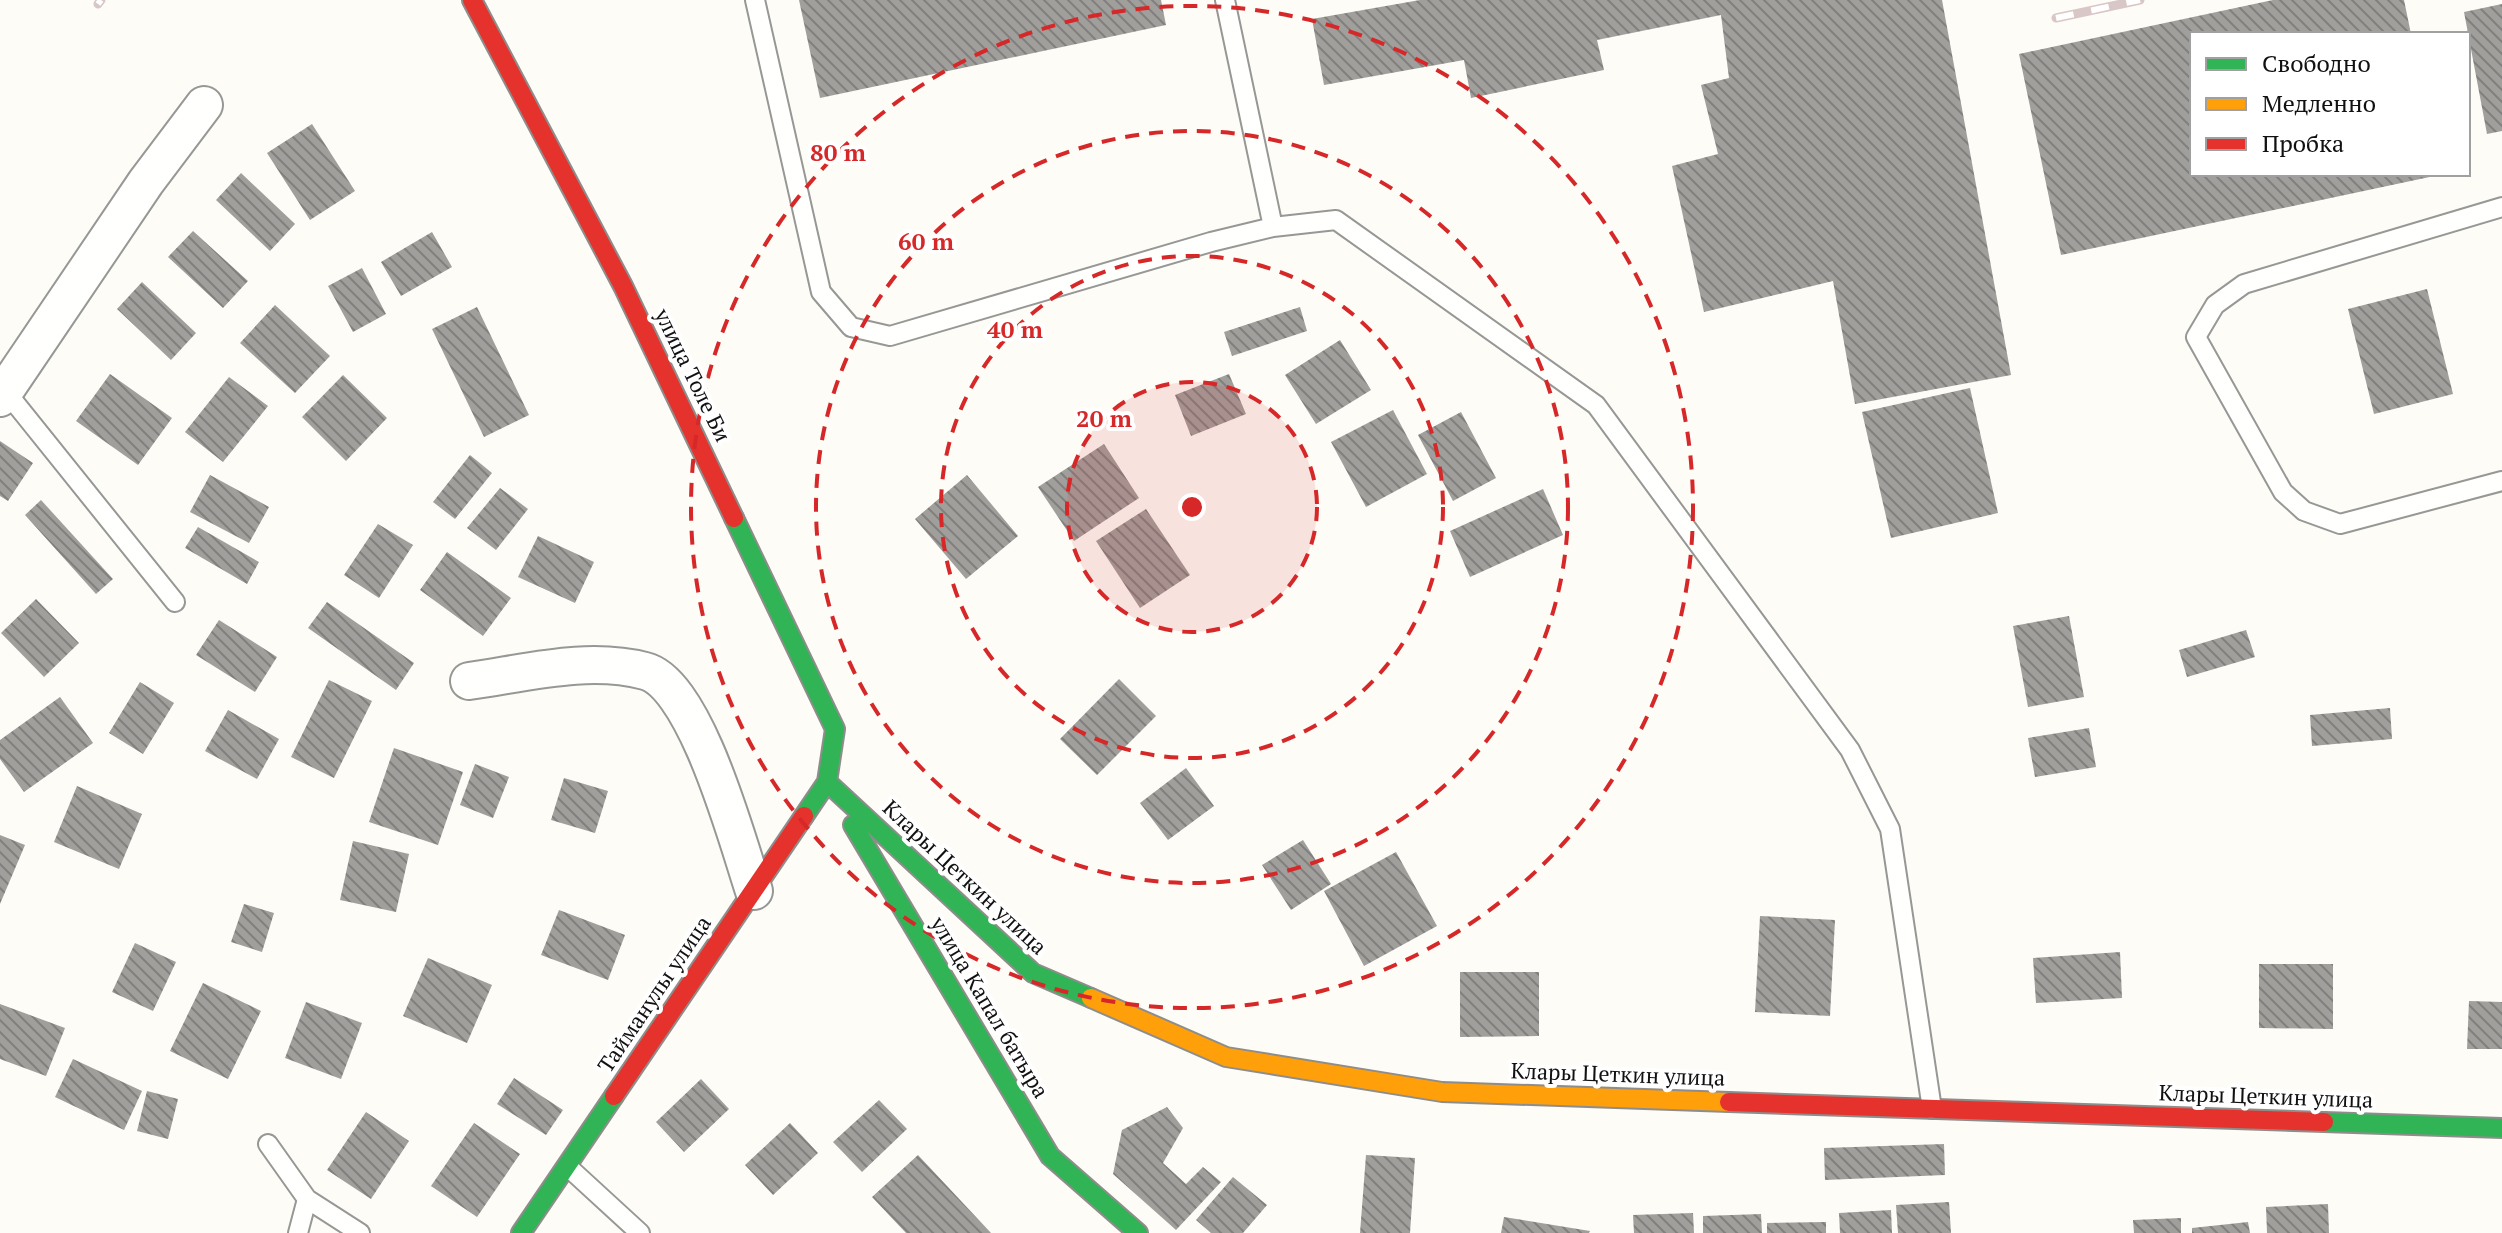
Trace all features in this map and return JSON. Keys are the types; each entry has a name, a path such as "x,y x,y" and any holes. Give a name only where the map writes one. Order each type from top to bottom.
{"street":[{"name":"улица Толе Би","path":"472,0 623,286 835,729 827,782"},
{"path":"4,396 146,182 204,105"},
{"path":"469,681 587,664 648,672 674,693 707,750 754,891"},
{"name":"Клары Цеткин улица","path":"827,782 1033,973 1226,1057 1442,1092 2502,1128"},
{"name":"Тайманулы улица","path":"521,1233 827,782"},
{"name":"улица Капал батыра","path":"827,782 1050,1156 1138,1233"}],"lane":[{"path":"755,0 821,292 851,327 890,336 1273,227 1336,220 1596,405 1850,750 1890,829 1932,1109"},
{"path":"1225,0 1273,227"},
{"path":"2502,207 2244,284 2215,305 2196,337 2283,492 2304,511 2340,524 2502,481"},
{"path":"4,396 175,602"},
{"path":"268,1144 307,1199 360,1233"},
{"path":"567,1166 640,1233"},
{"path":"298,1233 307,1199"}],"building":[{"path":"799,0 1161,0 1166,25 820,98"},
{"path":"1420,0 1942,0 2011,375 1855,404 1833,281 1704,312 1672,166 1718,154 1701,85 1729,78 1721,15 1597,40 1604,70 1471,98 1464,60 1324,85 1312,19"},
{"path":"2273,0 2404,0 2411,32 2190,32 2190,176 2434,176 2061,255 2019,54"},
{"path":"2502,4 2502,131 2487,134 2464,12"},
{"path":"312,124 355,191 310,220 267,153"},
{"path":"241,173 295,224 270,251 216,200"},
{"path":"193,231 248,281 223,308 168,257"},
{"path":"432,232 452,267 401,296 381,262"},
{"path":"362,268 386,314 353,332 328,286"},
{"path":"142,282 196,333 171,360 117,309"},
{"path":"2427,289 2453,394 2374,414 2348,309"},
{"path":"275,305 330,356 295,393 240,343"},
{"path":"477,307 529,415 484,437 432,329"},
{"path":"1300,307 1307,331 1232,356 1224,332"},
{"path":"1340,340 1371,390 1316,424 1285,375"},
{"path":"110,374 172,418 138,465 76,421"},
{"path":"1229,374 1246,414 1191,436 1175,395"},
{"path":"343,375 387,418 346,461 302,417"},
{"path":"229,377 268,406 223,462 185,432"},
{"path":"1970,388 1998,513 1891,538 1862,412"},
{"path":"1393,410 1427,474 1366,507 1331,442"},
{"path":"1461,412 1496,478 1453,501 1418,435"},
{"path":"0,441 33,463 8,501 0,496"},
{"path":"1104,444 1139,498 1074,541 1038,487"},
{"path":"470,455 492,473 455,519 433,502"},
{"path":"210,475 269,507 249,543 190,512"},
{"path":"967,475 1018,536 966,579 915,519"},
{"path":"500,488 528,509 496,550 467,528"},
{"path":"1543,489 1563,535 1470,577 1450,531"},
{"path":"41,500 113,579 96,594 25,515"},
{"path":"1146,509 1190,575 1140,608 1096,541"},
{"path":"378,524 413,545 379,598 344,575"},
{"path":"198,527 259,562 247,584 185,548"},
{"path":"538,536 594,562 575,603 518,577"},
{"path":"447,552 511,598 483,636 420,590"},
{"path":"36,599 79,643 44,677 1,633"},
{"path":"327,602 414,663 396,690 308,628"},
{"path":"2069,616 2084,697 2028,707 2013,626"},
{"path":"219,620 277,657 255,692 196,655"},
{"path":"2246,630 2255,657 2187,677 2179,650"},
{"path":"1119,679 1156,716 1097,775 1060,739"},
{"path":"329,680 372,701 334,778 291,757"},
{"path":"140,682 174,703 143,754 109,733"},
{"path":"60,697 93,743 24,792 0,759 0,740"},
{"path":"2390,708 2392,739 2312,746 2310,715"},
{"path":"228,710 279,739 257,779 205,751"},
{"path":"2089,728 2096,767 2035,777 2028,738"},
{"path":"394,748 463,772 438,845 369,822"},
{"path":"475,764 509,777 493,818 460,805"},
{"path":"1186,768 1214,806 1168,840 1140,803"},
{"path":"564,778 608,791 595,833 551,820"},
{"path":"77,786 142,814 119,869 54,842"},
{"path":"0,835 25,845 0,904"},
{"path":"1303,840 1331,884 1291,910 1262,865"},
{"path":"353,841 409,854 396,912 340,900"},
{"path":"1396,852 1437,926 1364,966 1324,891"},
{"path":"244,904 274,913 262,952 231,942"},
{"path":"559,910 625,935 608,980 541,955"},
{"path":"1760,916 1835,920 1830,1016 1755,1012"},
{"path":"135,943 176,962 153,1011 112,992"},
{"path":"2120,952 2122,998 2036,1003 2033,958"},
{"path":"428,958 492,985 467,1043 403,1016"},
{"path":"2259,964 2333,964 2333,1029 2259,1028"},
{"path":"1460,972 1539,972 1539,1036 1460,1037"},
{"path":"203,983 261,1011 228,1079 170,1051"},
{"path":"2469,1001 2502,1002 2502,1049 2467,1049"},
{"path":"306,1002 362,1023 341,1079 285,1058"},
{"path":"0,1004 65,1028 46,1076 0,1059"},
{"path":"73,1059 142,1091 124,1130 55,1097"},
{"path":"514,1078 563,1110 546,1135 497,1104"},
{"path":"701,1079 729,1109 684,1152 656,1122"},
{"path":"147,1091 178,1099 168,1139 137,1131"},
{"path":"879,1100 907,1129 862,1172 833,1142"},
{"path":"1167,1107 1183,1128 1163,1163 1186,1184 1203,1167 1221,1182 1176,1230 1113,1174 1122,1130"},
{"path":"366,1112 409,1141 371,1199 327,1170"},
{"path":"474,1123 520,1154 477,1217 431,1186"},
{"path":"790,1123 818,1153 773,1195 745,1165"},
{"path":"1944,1144 1945,1175 1825,1180 1824,1148"},
{"path":"918,1155 991,1233 906,1233 872,1197"},
{"path":"1366,1155 1415,1158 1410,1233 1360,1233"},
{"path":"1233,1177 1267,1205 1243,1233 1211,1233 1196,1220"},
{"path":"1949,1202 1951,1233 1898,1233 1896,1205"},
{"path":"2328,1204 2329,1233 2267,1233 2266,1207"},
{"path":"1891,1210 1892,1233 1840,1233 1839,1213"},
{"path":"1693,1213 1694,1233 1634,1233 1633,1215"},
{"path":"1761,1214 1762,1233 1703,1233 1703,1216"},
{"path":"1504,1217 1590,1231 1501,1233"},
{"path":"2181,1218 2181,1233 2134,1233 2133,1220"},
{"path":"1826,1222 1826,1233 1767,1233 1767,1223"},
{"path":"2248,1222 2250,1233 2192,1233 2192,1228"}],"railway":[{"path":"98,4 101,0"},
{"path":"2056,18 2140,0"}],"traffic: fast":[{"path":"734,518 835,729 827,782 804,816"},
{"path":"827,782 1033,973 1091,998"},
{"path":"853,825 1050,1156 1138,1233"},
{"path":"521,1233 614,1096"},
{"path":"2324,1122 2502,1128"}],"traffic: slow":[{"path":"1091,998 1226,1057 1442,1092 1729,1102"}],"traffic: jam":[{"path":"472,0 623,286 734,518"},
{"path":"614,1096 804,816"},
{"path":"1729,1102 2324,1122"}]}
